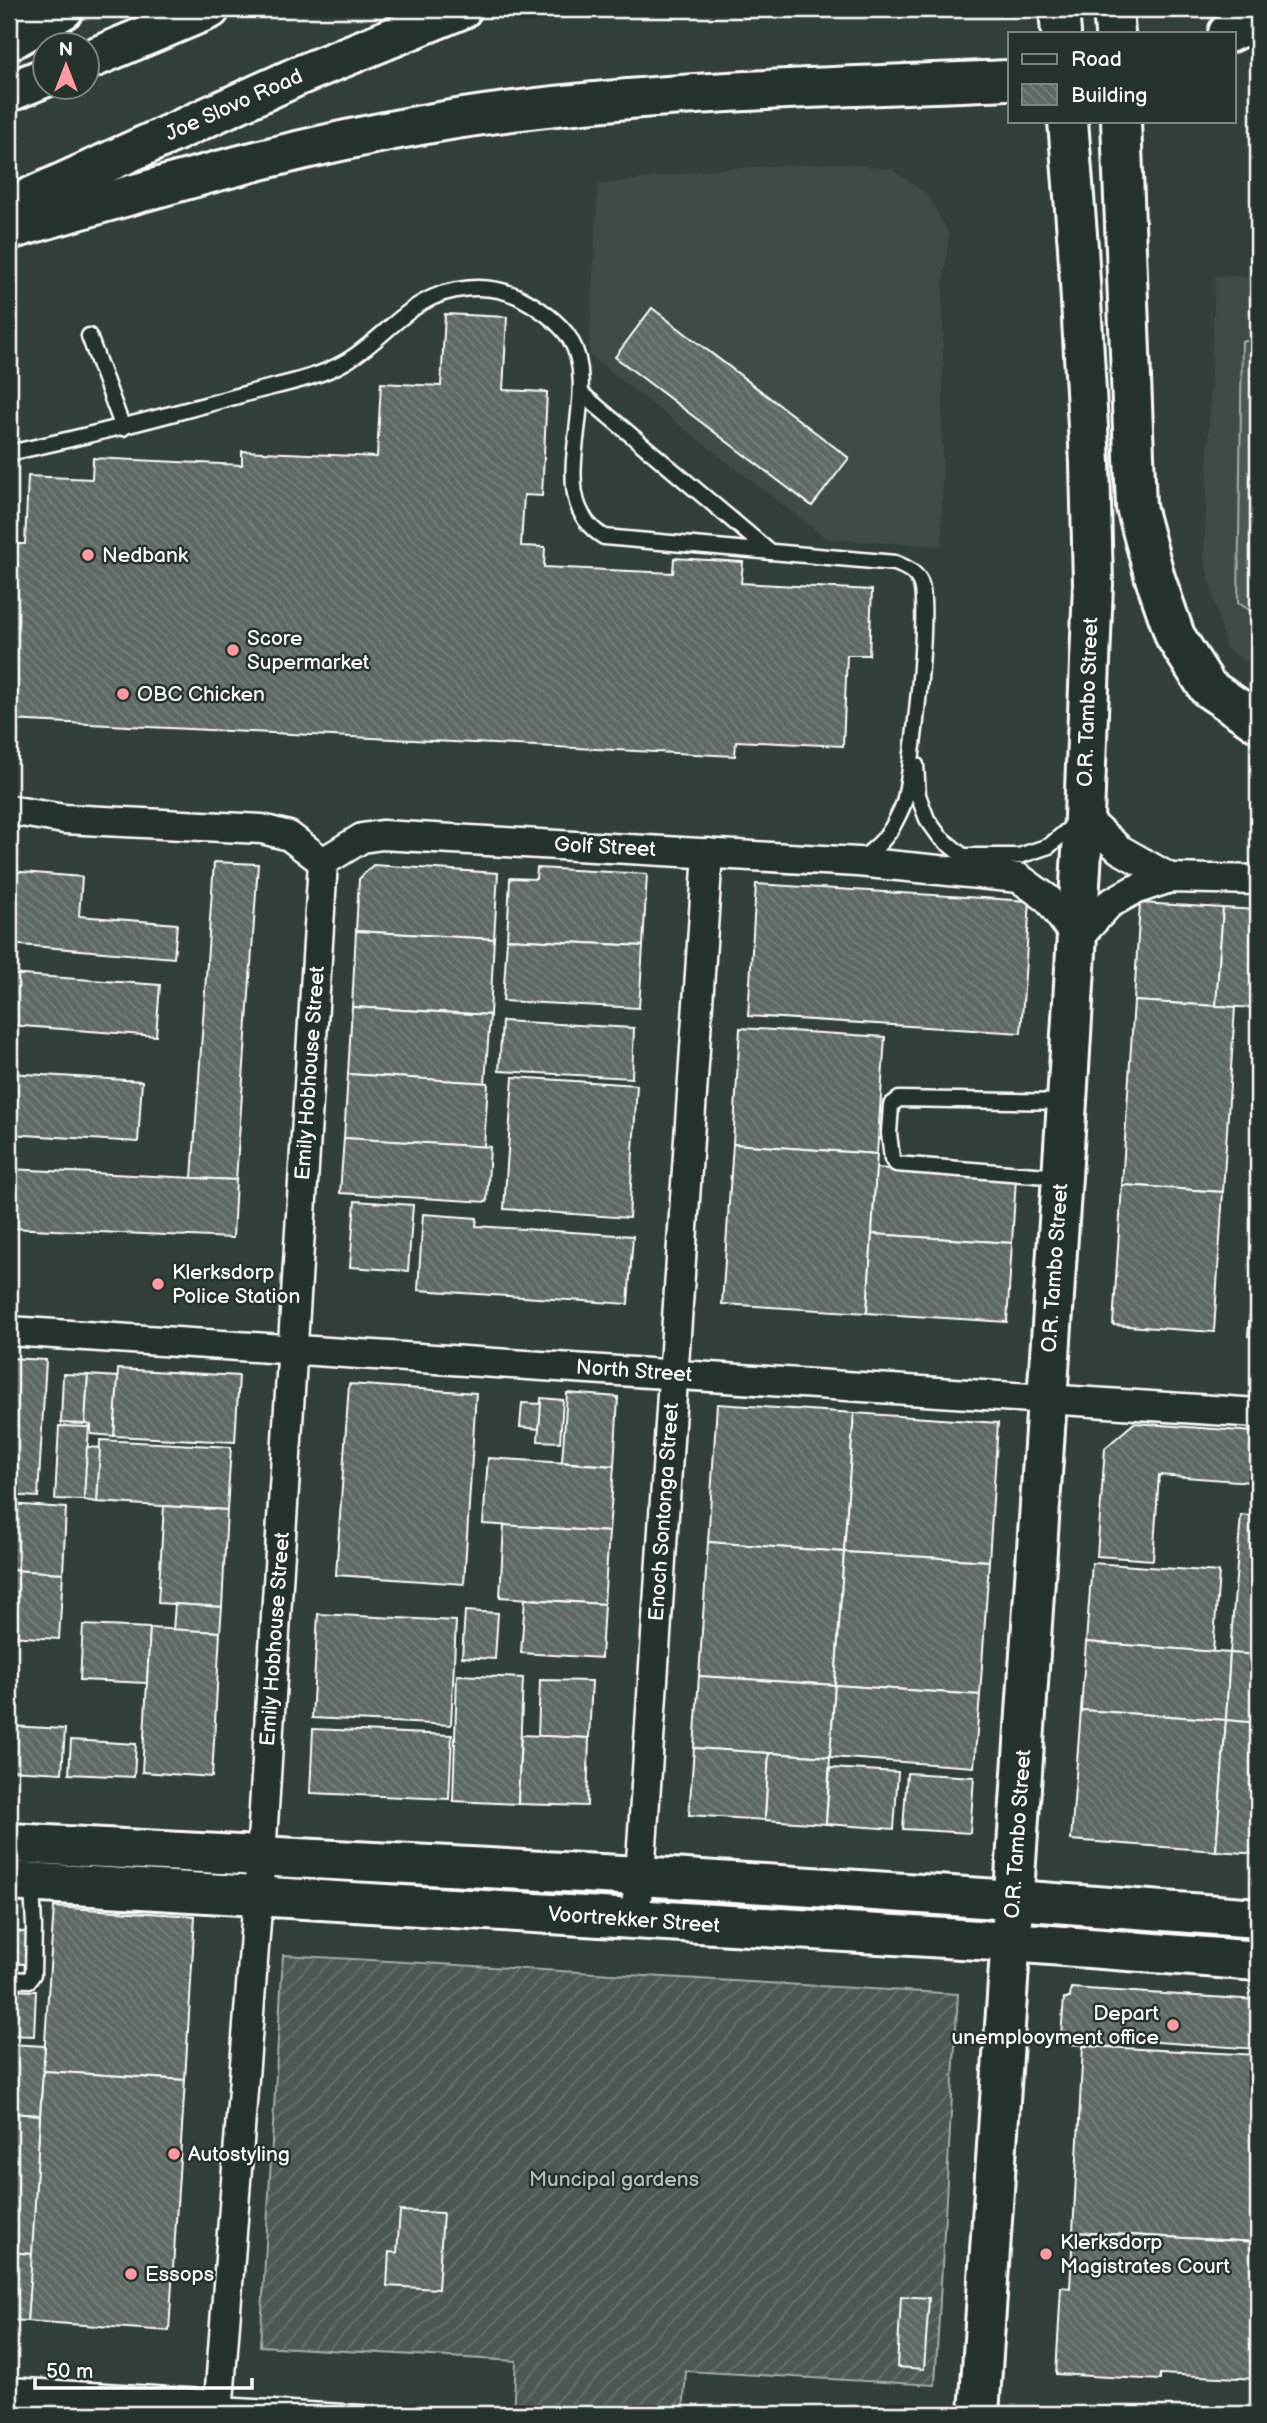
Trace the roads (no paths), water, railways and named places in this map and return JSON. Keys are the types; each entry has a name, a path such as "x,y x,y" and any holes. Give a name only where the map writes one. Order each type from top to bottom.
{"main road":[{"path":"9,41 64,9"},
{"path":"102,54 211,9"},
{"name":"Joe Slovo Road","path":"9,207 298,76 462,9"},
{"path":"1059,9 1061,32"},
{"path":"1113,9 1115,32"},
{"path":"1230,32 1258,19"},
{"path":"9,230 336,141 512,111 702,93 1008,80"},
{"path":"9,92 32,83"},
{"name":"O.R. Tambo Street","path":"979,2414 1084,817 1093,584 1090,464 1068,122"},
{"path":"1121,122 1136,507 1155,578 1175,636 1208,688 1258,722"},
{"name":"Voortrekker Street","path":"9,1843 640,1876 1258,1918"},
{"name":"Voortrekker Street","path":"20,1882 1011,1942 1258,1961"}],"street":[{"path":"9,810 64,819 262,829 289,836 323,862"},
{"path":"1084,817 1119,849 1170,878"},
{"name":"Golf Street","path":"323,862 362,838 382,835 858,862 1019,878 1048,898 1077,939"},
{"name":"Enoch Sontonga Street","path":"634,1920 640,1876 708,853"},
{"name":"Emily Hobhouse Street","path":"218,2410 261,1857 323,862"},
{"path":"1077,939 1109,904 1134,890 1170,878 1258,880"},
{"name":"North Street","path":"9,1331 1258,1413"},
{"path":"9,2392 218,2410"}],"lane":[{"path":"9,453 123,428 308,377 344,363 376,341 421,303 463,288 483,287 504,291 528,302 570,339 578,360 581,393 574,459 575,493 584,522 592,530 604,537 895,563 908,569 920,580 924,607 914,743 904,802 895,824 882,843 858,862"},
{"path":"89,336 123,428"},
{"path":"581,393 770,552"},
{"path":"914,743 918,795 927,819 940,837 963,856 1019,856 1049,846 1084,817"},
{"path":"1062,1178 896,1164 891,1159 889,1133 891,1105 899,1099 1067,1102"},
{"path":"9,1979 29,1980 33,1975 34,1927 20,1882"},
{"path":"218,2410 379,2414"}],"place":[{"name":"Nedbank","path":"88,555"},
{"name":"Score Supermarket","path":"233,650"},
{"name":"OBC Chicken","path":"123,694"},
{"name":"Klerksdorp Police Station","path":"158,1284"},
{"name":"Depart unemplooyment office","path":"1173,2025"},
{"name":"Autostyling","path":"174,2154"},
{"name":"Klerksdorp Magistrates Court","path":"1046,2254"},
{"name":"Essops","path":"131,2274"}],"park label":[{"name":"Muncipal gardens","path":"614,2179"}]}
